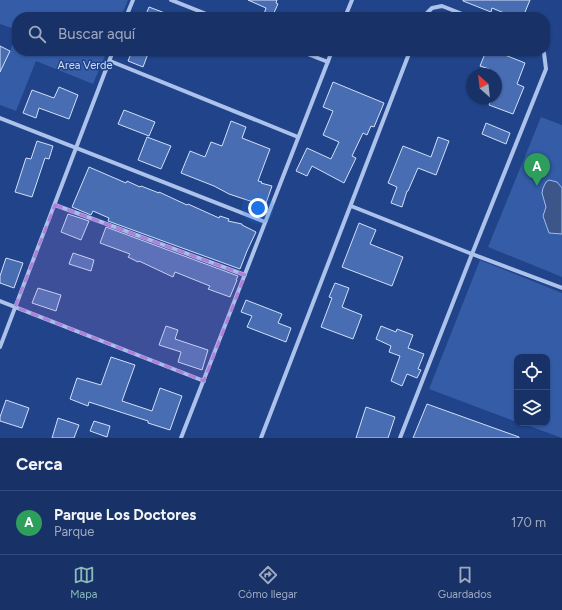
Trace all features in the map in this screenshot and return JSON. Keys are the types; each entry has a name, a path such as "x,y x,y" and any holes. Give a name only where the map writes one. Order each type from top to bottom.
{"street":[{"path":"128,12 133,0"},
{"path":"171,0 201,12"},
{"path":"347,12 352,0"},
{"path":"428,12 432,8 442,6 457,12"},
{"path":"0,347 112,56"},
{"path":"313,56 328,62"},
{"path":"181,438 330,56"},
{"path":"260,438 408,56"},
{"path":"400,438 546,68 544,56"},
{"path":"110,61 298,136"},
{"path":"0,118 265,222"},
{"path":"55,205 244,276"},
{"path":"351,206 562,288"},
{"path":"0,301 204,381"}],"highlighted area":[{"path":"55,205 245,275 204,381 15,307"}],"green space":[{"path":"0,0 128,0 123,12 12,12 12,28 0,24"},
{"name":"Area Verde","path":"12,46 12,56 105,56 93,84 36,61 16,111 0,105 0,48 10,51"},
{"path":"541,117 562,125 562,277 488,247"},
{"path":"480,260 562,293 562,438 529,426 550,426 550,354 514,354 514,421 429,389"}],"shaded area":[{"path":"549,180 557,182 562,188 562,234 549,233 543,216 546,207 542,193 546,182"}],"building":[{"path":"248,0 277,0 276,3 278,4 274,12 265,12 266,8"},
{"path":"530,0 525,12 502,12 492,8 491,12 463,1"},
{"path":"149,7 162,12 147,12"},
{"path":"0,46 10,51 0,72"},
{"path":"130,56 147,56 143,67 128,61"},
{"path":"484,56 508,56 525,63 517,84 524,87 513,114 489,105 502,104 502,68 486,68 480,66"},
{"path":"333,82 384,103 374,127 371,126 367,135 363,133 352,156 356,158 344,183 312,166 307,176 296,171 307,148 331,159 339,142 323,135 333,111 323,107"},
{"path":"59,87 78,95 69,119 39,108 36,118 23,113 32,90 54,98"},
{"path":"124,110 155,122 149,136 118,124"},
{"path":"231,121 246,127 242,138 270,149 258,181 272,186 265,206 229,194 214,186 181,173 190,151 205,157 211,142 222,146"},
{"path":"486,123 510,133 506,144 482,134"},
{"path":"147,137 171,146 161,169 138,160"},
{"path":"438,137 449,141 436,175 418,168 407,191 402,207 391,203 397,187 388,183 403,146 431,157"},
{"path":"37,141 53,146 49,159 45,158 32,197 15,192 26,158 31,159"},
{"path":"89,167 126,183 127,181 140,187 141,186 159,192 219,218 220,216 229,219 228,221 242,224 256,232 240,269 108,221 109,218 93,211 91,215 72,207"},
{"path":"68,214 89,221 81,240 61,232"},
{"path":"359,223 376,230 370,244 403,257 392,286 342,267"},
{"path":"106,227 238,276 230,297 208,289 210,286 175,272 173,277 128,257 130,254 100,243"},
{"path":"73,253 94,260 91,271 69,264"},
{"path":"6,258 23,263 14,288 0,283 0,276"},
{"path":"335,283 349,288 342,307 362,315 353,339 321,327 332,298 329,297"},
{"path":"38,288 61,295 56,311 32,303"},
{"path":"246,300 282,314 278,323 291,328 286,342 247,327 252,316 241,312"},
{"path":"166,326 178,330 175,339 208,350 202,370 178,362 181,352 159,345"},
{"path":"381,326 396,332 397,329 413,335 408,348 424,354 418,369 421,370 417,378 407,374 402,386 391,381 400,356 389,352 391,346 376,339"},
{"path":"111,357 135,365 122,401 152,411 160,388 182,396 170,430 148,423 148,421 89,402 88,406 70,399 77,378 101,385"},
{"path":"6,400 29,408 22,428 0,421"},
{"path":"427,404 519,437 519,438 413,438"},
{"path":"366,407 395,417 388,438 356,438"},
{"path":"58,418 79,425 74,438 52,438"},
{"path":"94,421 110,426 107,437 90,431"}],"place":[{"name":"Parque Los Doctores","path":"537,186"}]}
